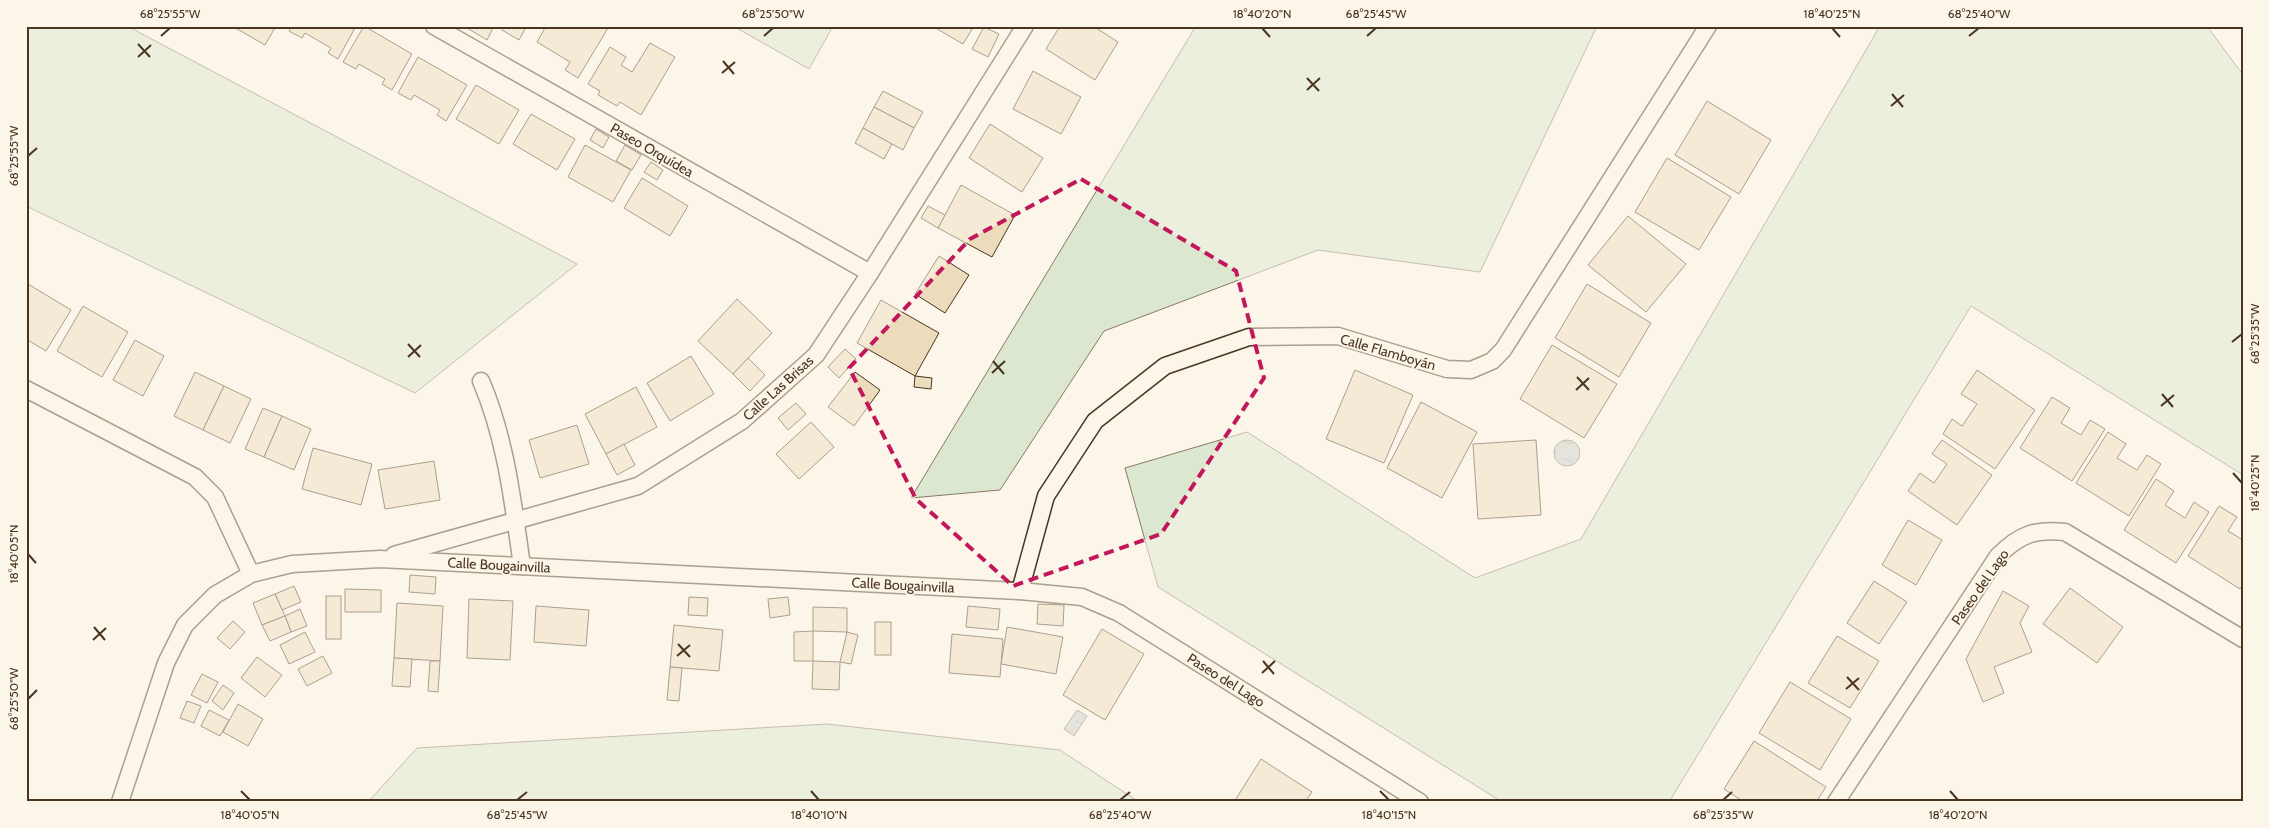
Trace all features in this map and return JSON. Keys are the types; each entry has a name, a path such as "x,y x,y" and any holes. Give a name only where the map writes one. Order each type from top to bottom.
{"street":[{"name":"Paseo Orquídea","path":"434,26 870,273"},
{"name":"Calle Las Brisas","path":"380,559 638,486 742,421 816,354 870,273 1026,26"},
{"name":"Calle Flamboyán","path":"1020,591 1046,496 1059,475 1095,421 1165,366 1249,337 1338,336 1447,369 1471,370 1492,361 1503,350 1708,26"},
{"path":"481,381 493,407 500,434 516,520 522,566"},
{"path":"26,389 195,477 215,496 251,574"},
{"name":"Paseo del Lago","path":"1836,802 1998,556 2011,543 2028,534 2046,530 2065,532 2243,639"},
{"name":"Calle Bougainvilla","path":"120,802 166,663 185,625 215,595 251,574 292,564 380,559 1020,591"},
{"name":"Paseo del Lago","path":"1020,591 1082,597 1119,613 1420,802"}],"highlighted area":[{"path":"1081,179 1236,271 1264,378 1161,534 1013,586 916,499 849,368 970,239"}],"green space":[{"path":"26,26 127,26 577,264 415,393 26,206"},
{"path":"733,26 833,26 809,69"},
{"path":"1196,26 1597,26 1480,272 1318,250 1104,331 1000,490 911,498"},
{"path":"1880,26 2207,26 2243,75 2243,475 1971,306 1669,802 1502,802 1158,587 1125,468 1247,432 1475,578 1581,539"},
{"path":"827,724 1060,750 1139,802 368,802 417,748"}],"water":[{"path":"1567,440 1576,444 1580,453 1576,462 1567,466 1558,462 1554,453 1558,444"},
{"path":"1077,710 1087,716 1074,736 1064,729"}],"building":[{"path":"232,26 276,26 265,45"},
{"path":"292,26 356,26 338,59 328,53 331,48 305,33 302,38 289,31"},
{"path":"364,26 412,54 392,90 382,84 385,79 359,64 356,69 343,62"},
{"path":"468,26 494,26 487,40 467,28"},
{"path":"504,26 530,26 529,29 526,27 519,40 502,30"},
{"path":"546,26 605,26 608,28 578,78 565,70 570,62 537,42"},
{"path":"932,26 974,26 963,44"},
{"path":"1060,26 1093,26 1118,42 1095,80 1046,49"},
{"path":"984,27 999,34 988,57 972,49"},
{"path":"650,43 675,57 641,115 620,102 617,106 598,95 600,91 588,84 610,47 626,57 621,65 632,72"},
{"path":"418,57 467,85 446,121 437,115 440,110 414,95 411,100 398,93"},
{"path":"1033,71 1081,97 1061,134 1013,109"},
{"path":"476,85 519,110 499,144 456,119"},
{"path":"883,91 923,112 914,128 874,107"},
{"path":"1707,101 1771,140 1739,194 1675,155"},
{"path":"874,107 914,128 903,150 863,128"},
{"path":"531,114 575,139 557,170 513,144"},
{"path":"990,124 1043,158 1022,192 969,158"},
{"path":"863,128 892,144 884,159 855,143"},
{"path":"596,129 609,137 603,148 590,140"},
{"path":"585,145 631,170 613,202 568,177"},
{"path":"625,145 641,155 632,170 616,161"},
{"path":"1667,158 1731,197 1699,250 1635,212"},
{"path":"651,162 663,170 657,180 644,172"},
{"path":"642,178 688,206 670,236 624,208"},
{"path":"961,185 1015,215 992,257 938,228"},
{"path":"928,206 945,215 938,228 921,218"},
{"path":"1628,216 1686,264 1646,312 1588,265"},
{"path":"939,256 969,275 945,313 915,294"},
{"path":"28,284 71,310 46,351 26,339"},
{"path":"1587,284 1651,323 1619,377 1555,338"},
{"path":"737,299 772,333 733,374 698,341"},
{"path":"881,300 939,333 915,376 857,343"},
{"path":"83,306 128,332 102,377 57,351"},
{"path":"135,340 164,356 143,396 113,380"},
{"path":"1552,345 1617,384 1584,438 1520,399"},
{"path":"845,349 856,359 839,378 828,367"},
{"path":"691,356 714,394 670,421 647,383"},
{"path":"748,358 765,375 750,391 733,374"},
{"path":"1355,370 1413,395 1384,463 1326,439"},
{"path":"1977,370 2035,410 1995,469 1943,434 1952,419 1962,426 1977,404 1961,394"},
{"path":"195,372 224,386 203,430 174,416"},
{"path":"855,372 880,390 854,426 828,407"},
{"path":"915,376 932,378 931,389 914,387"},
{"path":"224,386 251,399 230,443 203,430"},
{"path":"636,387 657,427 606,454 585,414"},
{"path":"2052,397 2070,408 2061,423 2081,435 2090,420 2105,429 2072,481 2020,448"},
{"path":"1421,402 1477,432 1442,498 1387,468"},
{"path":"796,403 806,414 788,430 778,418"},
{"path":"263,408 282,416 264,457 245,449"},
{"path":"282,416 311,429 294,470 264,457"},
{"path":"811,422 834,447 799,479 776,454"},
{"path":"577,425 589,464 540,478 529,440"},
{"path":"2108,432 2126,444 2117,458 2137,470 2147,455 2161,464 2129,516 2076,483"},
{"path":"1536,440 1541,515 1478,519 1473,444"},
{"path":"1942,440 1992,475 1957,525 1908,491 1920,473 1934,483 1947,464 1932,454"},
{"path":"624,444 635,465 617,475 606,454"},
{"path":"313,448 372,464 361,505 302,489"},
{"path":"434,461 440,500 385,509 378,470"},
{"path":"2156,479 2174,491 2165,505 2185,518 2194,502 2209,512 2176,563 2124,530"},
{"path":"2219,506 2237,517 2228,531 2243,540 2243,584 2240,589 2188,556"},
{"path":"1908,520 1942,540 1916,585 1882,565"},
{"path":"410,575 436,577 435,594 409,592"},
{"path":"1874,581 1907,602 1879,644 1847,623"},
{"path":"294,586 301,602 282,610 275,594"},
{"path":"2070,588 2123,627 2097,663 2043,624"},
{"path":"345,589 381,590 381,612 345,612"},
{"path":"2003,591 2029,606 2020,623 2032,652 1994,667 2004,693 1983,702 1966,659"},
{"path":"275,594 285,616 262,625 253,603"},
{"path":"326,596 341,596 341,639 326,639"},
{"path":"689,597 708,598 707,616 688,615"},
{"path":"788,597 790,615 770,618 768,599"},
{"path":"469,599 513,601 510,660 467,658"},
{"path":"397,603 443,606 440,661 394,658"},
{"path":"1038,604 1064,605 1063,626 1037,624"},
{"path":"536,606 589,610 586,646 534,642"},
{"path":"968,606 1000,609 998,630 966,627"},
{"path":"813,607 847,608 847,632 813,631"},
{"path":"300,609 307,626 291,632 285,616"},
{"path":"285,616 291,632 270,641 262,625"},
{"path":"233,621 245,632 230,649 217,638"},
{"path":"875,622 891,622 891,655 875,655"},
{"path":"674,625 723,630 719,671 670,667"},
{"path":"1007,627 1063,637 1056,674 1001,664"},
{"path":"1102,629 1144,654 1105,720 1063,695"},
{"path":"813,631 813,661 794,661 794,632"},
{"path":"305,632 315,652 289,664 280,645"},
{"path":"847,632 858,635 851,664 840,662"},
{"path":"952,634 1003,639 1000,677 949,673"},
{"path":"1837,636 1879,661 1850,708 1808,683"},
{"path":"323,656 332,673 307,686 298,669"},
{"path":"257,657 282,675 265,697 241,678"},
{"path":"394,658 412,659 410,687 392,686"},
{"path":"430,661 440,661 438,692 428,691"},
{"path":"813,661 840,662 839,690 812,689"},
{"path":"670,667 682,668 679,701 667,700"},
{"path":"202,674 218,682 207,703 191,695"},
{"path":"1790,682 1851,719 1820,770 1759,733"},
{"path":"223,685 234,693 223,710 212,701"},
{"path":"187,701 201,706 194,723 180,718"},
{"path":"238,704 263,719 248,746 223,732"},
{"path":"209,710 229,720 220,736 201,726"},
{"path":"1754,741 1826,787 1816,802 1744,802 1724,789"},
{"path":"1261,759 1312,792 1305,802 1234,802"}]}
